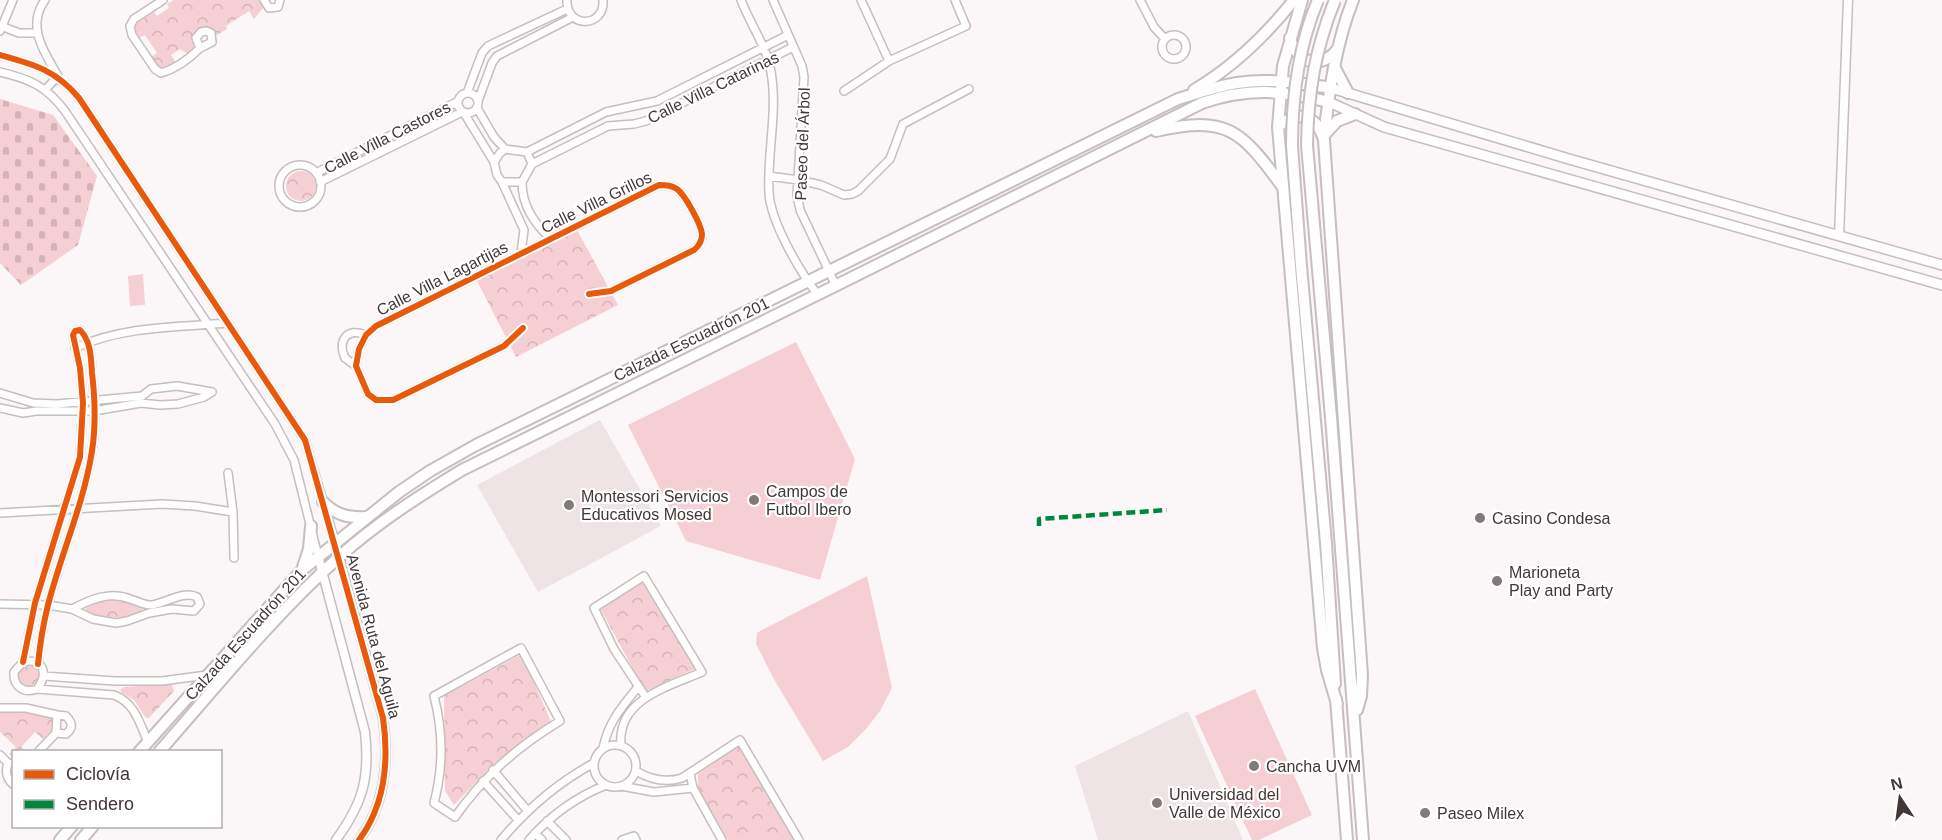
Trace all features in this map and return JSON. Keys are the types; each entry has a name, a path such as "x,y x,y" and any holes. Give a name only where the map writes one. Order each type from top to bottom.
{"main road":[{"path":"1178,99 1227,68 1270,28 1294,0"},
{"path":"1302,0 1290,38 1281,86 1278,127 1323,648 1337,704"},
{"path":"1318,0 1299,55 1292,116 1299,244 1316,414 1347,840"},
{"path":"1335,0 1322,35 1311,81 1307,145 1331,417 1363,840"},
{"path":"1353,0 1338,49 1324,137 1362,675 1361,696 1354,719"},
{"path":"1290,38 1298,55 1305,60 1324,61 1338,49"},
{"path":"1335,68 1348,93"},
{"name":"Calzada Escuadrón 201","path":"141,750 302,570 366,517 430,471 807,281 1178,99 1237,83 1331,88"},
{"name":"Calzada Escuadrón 201","path":"161,750 302,592 339,557 378,525 462,470 818,295 1183,111 1218,97 1281,86 1329,102"},
{"path":"1331,88 1942,265"},
{"path":"1356,115 1362,97"},
{"path":"1329,102 1384,127 1942,285"},
{"path":"1324,137 1337,121 1356,115"},
{"path":"1278,127 1295,116 1306,117 1315,122 1324,137"},
{"path":"1141,134 1191,124 1217,125 1246,142 1260,156 1283,188"},
{"path":"323,502 342,516 366,517"},
{"path":"302,570 309,549 311,526"},
{"path":"60,840 70,828"},
{"path":"81,840 91,828"}],"street":[{"path":"13,0 1,28 19,33 37,33"},
{"path":"45,0 38,14 37,33 45,55 58,76 79,98 305,440 335,542"},
{"path":"163,0 134,19 130,26 132,35 155,69 160,73 168,71 200,48"},
{"path":"264,0 269,8 278,7 280,0"},
{"path":"567,0 567,9 573,17 583,22 595,19 602,10 603,0"},
{"name":"Paseo del Árbol","path":"741,0 768,60 773,89 769,176 773,214 807,281 818,295"},
{"name":"Paseo del Árbol","path":"773,0 802,66 804,77 797,195 800,210 836,286"},
{"path":"861,0 889,61"},
{"path":"844,91 889,61 966,26 955,0"},
{"path":"1140,0 1154,27 1165,39"},
{"path":"1839,236 1848,0"},
{"path":"467,93 482,53 488,46 567,9"},
{"path":"463,113 470,114 478,104 492,63 497,56 573,17"},
{"name":"Calle Villa Catarinas","path":"527,152 606,112 657,101 788,35"},
{"name":"Calle Villa Catarinas","path":"532,164 608,126 646,121 793,47"},
{"path":"0,55 27,62 58,76"},
{"path":"0,72 27,80 46,89 65,111 287,443 294,460 318,556"},
{"path":"46,89 58,76"},
{"path":"769,176 821,185 844,195 852,194 890,159 903,124 969,89"},
{"path":"521,253 524,230 497,175 494,162 458,107 457,102 460,96 467,93 475,95 494,137 505,149 527,152 532,164 522,182 523,195 531,216 539,228 551,239"},
{"name":"Calle Villa Castores","path":"316,172 457,102"},
{"name":"Calle Villa Castores","path":"320,182 463,113"},
{"path":"494,162 505,149"},
{"name":"Calle Villa Castores","path":"304,166 316,172 320,182 319,195 310,204 304,207 291,205 281,195 280,182 286,171 304,166"},
{"path":"502,182 522,182"},
{"name":"Calle Villa Grillos","path":"521,253 659,185 672,186 684,195 700,227 702,238 699,246 611,291 589,294"},
{"name":"Calle Villa Lagartijas","path":"521,253 376,326 366,335 358,349 356,366 368,394 376,399 393,400 504,346 524,328"},
{"path":"74,344 87,339 122,333 228,323"},
{"path":"37,689 43,682 44,676 38,664 48,605 78,508 92,451 95,401 87,339 81,330 75,331 74,344 80,368 83,403 80,457 35,603 23,662 14,672 14,678 21,689 27,691 37,689 114,695 123,698 131,705 148,742"},
{"name":"Calle Villa Lagartijas","path":"356,366 345,358 341,345 344,338 351,334 359,332 366,335"},
{"path":"0,393 33,403 83,403 142,396 151,389 177,386 212,392 204,397 178,404 141,403 82,412 23,413 0,408"},
{"path":"228,473 234,558"},
{"path":"0,513 162,504 232,512"},
{"name":"Avenida Ruta del Aguila","path":"335,542 383,718 386,758 384,776 377,805 368,828 359,840"},
{"name":"Avenida Ruta del Aguila","path":"318,556 365,732 368,757 361,798 351,819 336,840"},
{"path":"621,745 620,735 623,722 645,696 702,672 644,576 594,608 614,649 645,696"},
{"path":"0,604 48,605 72,609 93,619 116,622 128,621 150,610 190,594 197,597 200,604 194,611 150,610 127,597 115,596 93,599 72,609"},
{"path":"521,648 560,722 529,741 493,770 455,817 434,803 440,779 439,717 434,696 521,648"},
{"path":"23,662 38,664"},
{"path":"44,676 115,681 162,681 207,675"},
{"path":"69,679 69,692"},
{"path":"114,695 115,681"},
{"path":"606,785 597,776 594,763 603,748 609,725 638,687"},
{"path":"26,708 27,691"},
{"path":"0,708 26,708 66,716 72,724 71,729 66,734 56,733"},
{"path":"40,750 56,733 57,715"},
{"path":"615,716 623,722"},
{"path":"636,771 657,780 674,780 690,774 740,740 799,840"},
{"path":"603,748 609,745 621,745 632,752 636,758 636,771 628,783 621,786"},
{"path":"0,755 11,764 6,771 7,778 12,783"},
{"path":"501,840 527,810 570,777 594,763"},
{"path":"493,770 527,810"},
{"path":"690,774 693,788 722,840"},
{"path":"654,792 657,780"},
{"path":"483,781 518,820"},
{"path":"529,840 547,821 584,795 606,785 654,792 693,788"},
{"path":"361,798 377,805"},
{"path":"547,821 566,840"},
{"path":"535,833 542,840"},
{"path":"621,840 634,836 636,840"}],"shaded area":[{"name":"Montessori Servicios Educativos Mosed","path":"600,420 661,526 538,592 477,485"},
{"name":"Universidad del Valle de México","path":"1188,711 1243,840 1098,840 1075,766"}],"green space":[{"path":"174,0 259,0 263,8 254,19 249,11 217,35 209,27 197,29 193,38 194,51 190,55 180,49 171,55 175,61 172,65 160,70 151,57 157,53 145,35 139,38 132,29 154,12 157,16 169,8 167,4"},
{"path":"0,99 53,115 97,176 78,245 21,285 0,263"},
{"path":"301,171 312,175 316,186 312,197 301,201 290,197 286,186 290,175"},
{"path":"576,228 618,305 516,357 475,277"},
{"path":"143,274 145,305 130,306 128,276"},
{"name":"Campos de Futbol Ibero","path":"796,342 855,459 820,580 686,541 628,425"},
{"path":"867,576 892,688 880,711 866,729 848,747 823,761 775,681 756,644 757,633"},
{"path":"645,581 695,669 645,691 600,608"},
{"path":"113,600 136,604 143,610 126,617 86,613 86,607 92,603"},
{"path":"522,654 551,722 493,765 454,805 445,791 444,696"},
{"path":"28,664 36,667 39,675 36,683 28,686 20,683 17,675 20,667"},
{"path":"172,685 174,691 149,718 146,718 134,700 120,690 124,687"},
{"name":"Cancha UVM","path":"1255,689 1312,815 1259,840 1252,840 1195,716"},
{"path":"27,711 53,718 55,727 43,739 35,732 21,747 24,750 13,750 16,747 0,732 0,713"},
{"path":"738,745 794,840 728,840 698,789 698,774"}],"marked path":[{"path":"1039,526 1039,519 1167,510"}],"cycle path":[{"path":"0,55 53,74 79,98 305,440 383,718 385,734 383,782 375,812 359,840"},
{"path":"523,328 504,346 393,400 376,400 368,394 356,366 359,349 366,335 376,326 659,185 677,189 688,203 701,229 701,239 697,247 611,291 589,294"},
{"path":"23,662 35,603 80,457 83,403 80,368 73,335 75,331 80,330 84,334 91,356 95,421 93,441 84,490 48,605 38,664"}],"place":[{"name":"Campos de Futbol Ibero","path":"754,500"},
{"name":"Montessori Servicios Educativos Mosed","path":"569,505"},
{"name":"Casino Condesa","path":"1480,518"},
{"name":"Marioneta Play and Party","path":"1497,581"},
{"name":"Cancha UVM","path":"1254,766"},
{"name":"Universidad del Valle de México","path":"1157,803"},
{"name":"Paseo Milex","path":"1425,813"}]}
